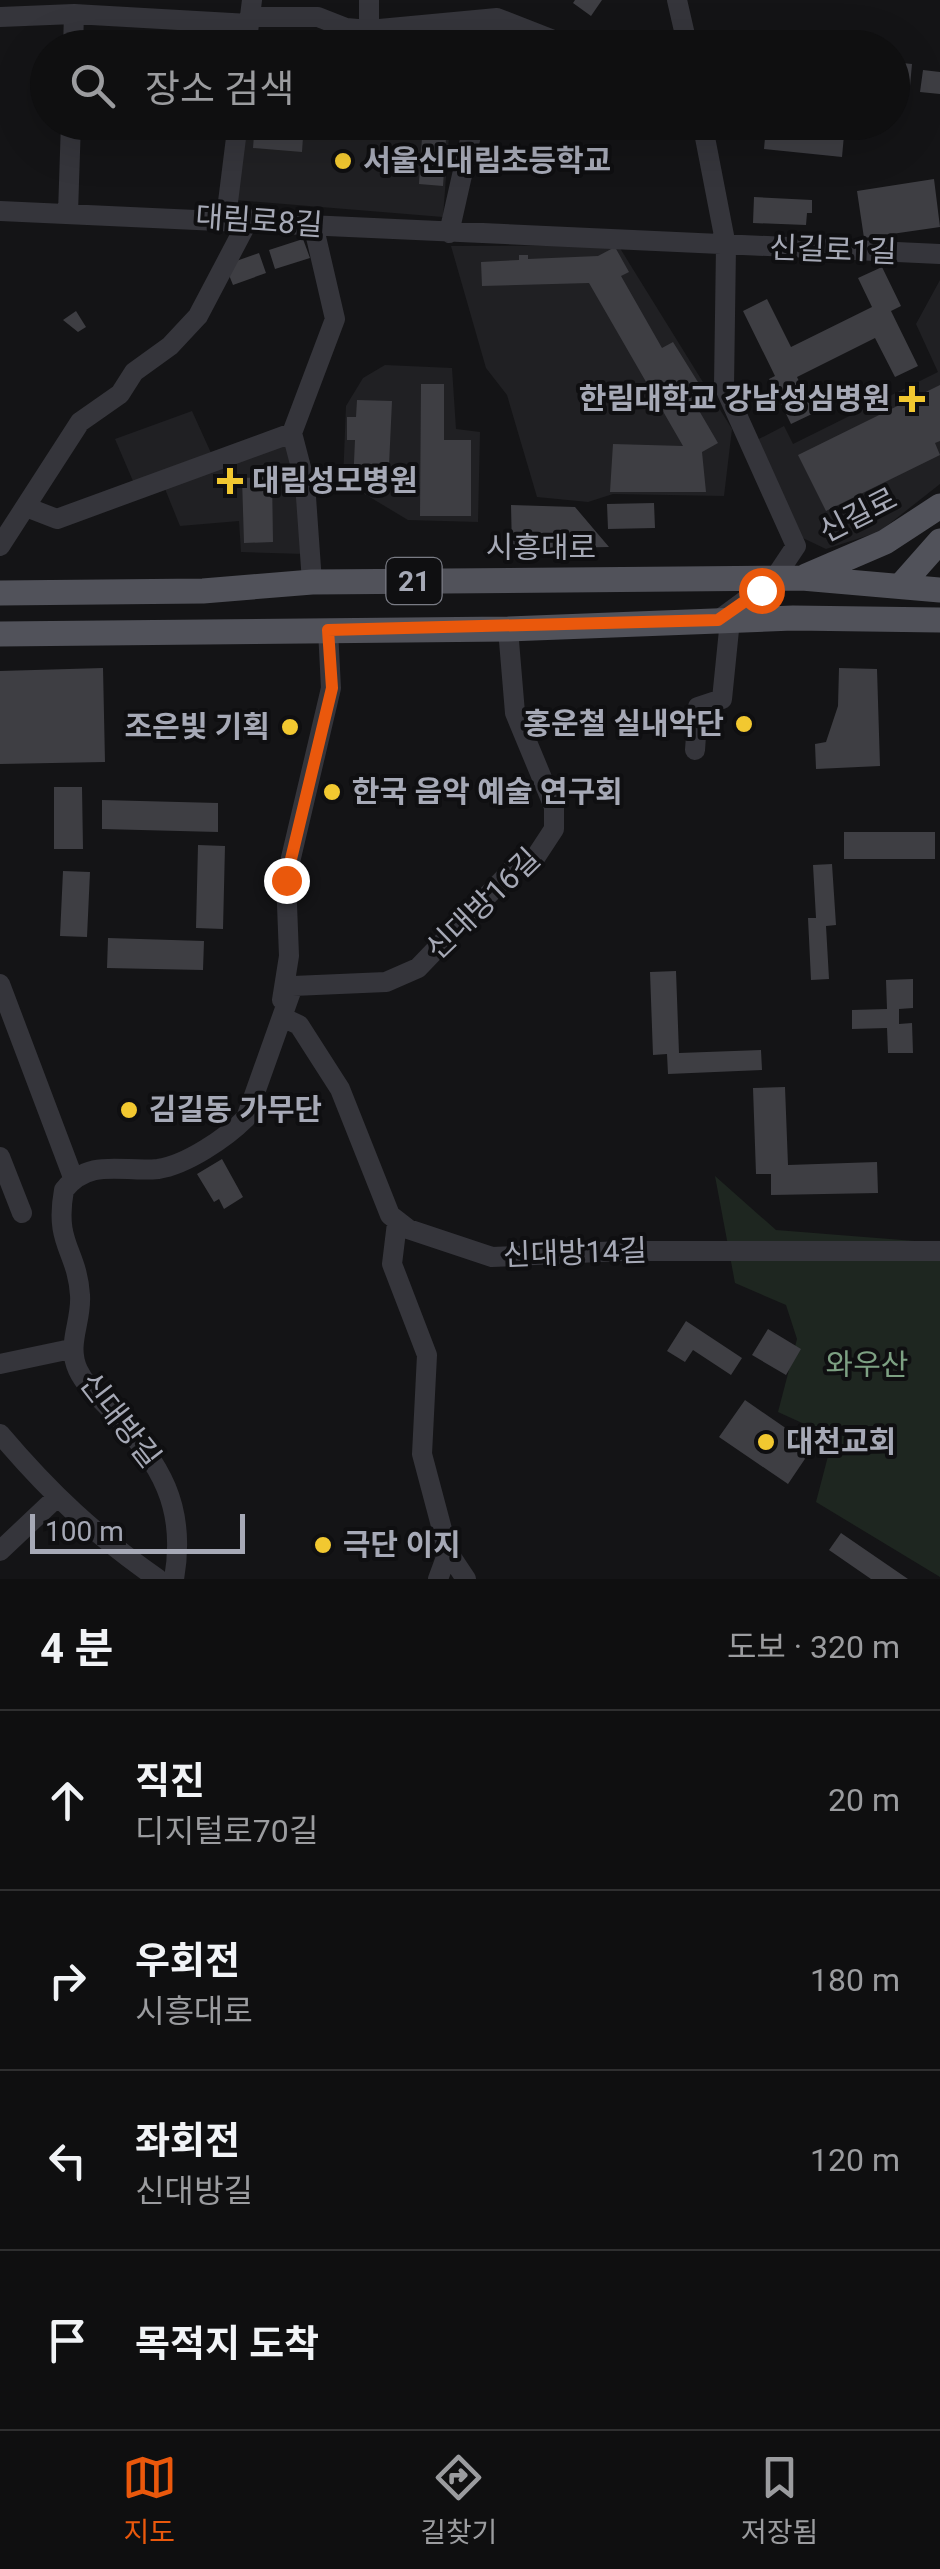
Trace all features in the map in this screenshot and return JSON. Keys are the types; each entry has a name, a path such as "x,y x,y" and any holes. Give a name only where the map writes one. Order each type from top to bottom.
{"main road":[{"name":"신길로","path":"802,578 885,542 940,506"},
{"path":"902,584 940,541"},
{"name":"시흥대로","path":"0,594 203,591 312,582 802,578 940,590"},
{"path":"0,634 508,628 724,620 940,620"}],"street":[{"path":"370,0 370,30"},
{"path":"677,0 683,30"},
{"path":"74,14 74,30"},
{"path":"0,17 318,16 346,28 370,30 497,18 528,30"},
{"path":"494,30 497,18"},
{"path":"68,213 70,140"},
{"path":"226,218 236,140"},
{"path":"449,233 470,140"},
{"path":"695,750 698,707 722,699 724,620 774,579 796,546 724,386 726,246 705,140"},
{"name":"대림로8길","path":"0,210 226,218 726,246"},
{"path":"0,546 80,422 120,394 134,372 170,346 198,316 249,220"},
{"path":"312,224 335,318 292,432 305,483 312,582"},
{"name":"신길로1길","path":"726,246 940,254"},
{"path":"26,507 57,519 292,432"},
{"path":"871,618 902,584"},
{"name":"신대방16길","path":"282,1017 293,986 301,983 386,982 418,968 514,868 536,858 554,829 554,807 514,714 508,628"},
{"path":"0,984 74,1180 108,1166 162,1169 234,1130 246,1118 282,1017 289,956 286,880 332,688 328,630"},
{"path":"282,1017 299,1026 346,1099 397,1223 392,1264 427,1356 422,1454 448,1552 466,1579"},
{"path":"0,1157 22,1213"},
{"name":"신대방길","path":"74,1180 64,1190 59,1228 80,1297 71,1349 89,1386 154,1458 164,1476 176,1545 174,1579"},
{"name":"신대방14길","path":"397,1223 492,1257 638,1251 940,1251"},
{"path":"0,1364 71,1349"},
{"path":"0,1434 55,1498 99,1537 158,1579"},
{"path":"0,1551 55,1498"},
{"path":"438,1579 448,1552"}],"shaded area":[{"name":"서울신대림초등학교","path":"243,140 449,140 443,217 235,200"},
{"path":"618,245 732,429 724,496 613,494 588,502 537,497 507,395 486,368 451,246"},
{"name":"한림대학교 강남성심병원","path":"940,280 940,484 879,532 826,549 788,531 755,441 784,426 793,444 938,372 916,324"},
{"path":"385,365 452,368 456,429 480,432 478,522 408,520 343,481 346,406 363,378"},
{"name":"대림성모병원","path":"192,411 216,464 284,441 299,483 305,554 241,552 239,521 180,526 161,479 136,488 115,439"}],"green space":[{"name":"와우산","path":"715,1176 776,1230 940,1243 940,1577 816,1502 833,1437 778,1412 797,1339 786,1305 735,1283"}],"building":[{"path":"602,0 591,16 573,3"},
{"path":"923,70 940,72 940,94 920,92"},
{"path":"254,140 303,140 302,152 253,148"},
{"path":"422,140 446,140 443,186 419,184"},
{"path":"765,140 844,140 842,157 764,149"},
{"path":"934,179 940,227 864,238 857,191"},
{"path":"754,197 812,200 812,213 807,213 806,225 753,223"},
{"path":"303,239 310,258 275,269 269,250"},
{"path":"615,247 629,272 621,276 662,348 673,342 706,395 694,402 718,443 702,452 706,492 610,492 613,444 683,446 589,283 482,286 481,262 519,260 519,255 528,255 528,259 598,256"},
{"path":"259,253 266,273 233,285 225,265"},
{"path":"882,267 901,306 891,311 918,366 895,377 875,338 797,377 814,413 791,424 769,379 775,376 743,311 767,299 791,347 872,307 858,278"},
{"path":"76,311 86,327 78,332 63,320"},
{"path":"421,384 444,384 444,440 471,440 471,516 420,516"},
{"path":"940,385 940,441 935,443 940,455 826,511 798,455"},
{"path":"357,400 392,401 388,487 353,485 355,440 347,440 347,417 356,417"},
{"path":"272,477 273,542 244,543 242,478"},
{"path":"654,503 655,528 608,529 607,504"},
{"path":"511,505 575,507 609,547 512,549"},
{"path":"103,668 105,762 0,764 0,671"},
{"path":"839,668 877,669 880,766 816,769 815,744 826,742 838,706"},
{"path":"54,787 82,787 83,849 54,849"},
{"path":"102,800 218,803 218,832 102,829"},
{"path":"844,832 935,832 935,859 844,859"},
{"path":"198,845 225,846 223,929 196,928"},
{"path":"832,864 836,925 826,926 829,979 811,980 808,918 816,918 813,865"},
{"path":"63,871 90,872 87,937 60,936"},
{"path":"108,938 204,941 203,970 107,968"},
{"path":"676,971 679,1053 761,1050 762,1070 668,1074 667,1054 653,1055 650,972"},
{"path":"913,979 913,1008 899,1009 899,1024 912,1023 913,1053 888,1053 887,1028 852,1029 852,1010 887,1009 886,980"},
{"path":"785,1087 788,1165 877,1162 878,1193 771,1195 771,1174 756,1174 753,1088"},
{"path":"222,1159 243,1197 224,1209 219,1199 214,1202 197,1174"},
{"path":"686,1321 742,1358 731,1375 693,1350 685,1362 667,1351"},
{"path":"768,1329 801,1349 786,1375 752,1355"},
{"name":"대천교회","path":"745,1400 813,1447 788,1484 719,1437"},
{"path":"841,1533 908,1579 871,1579 829,1550"}],"place":[{"name":"서울신대림초등학교","path":"343,161"},
{"name":"한림대학교 강남성심병원","path":"912,399"},
{"name":"대림성모병원","path":"230,481"},
{"name":"홍운철 실내악단","path":"744,724"},
{"name":"조은빛 기획","path":"290,727"},
{"name":"한국 음악 예술 연구회","path":"332,792"},
{"name":"김길동 가무단","path":"129,1110"},
{"name":"대천교회","path":"766,1442"},
{"name":"극단 이지","path":"323,1545"}],"route":[{"path":"286,880 332,688 328,630 718,620 761,590"}]}
